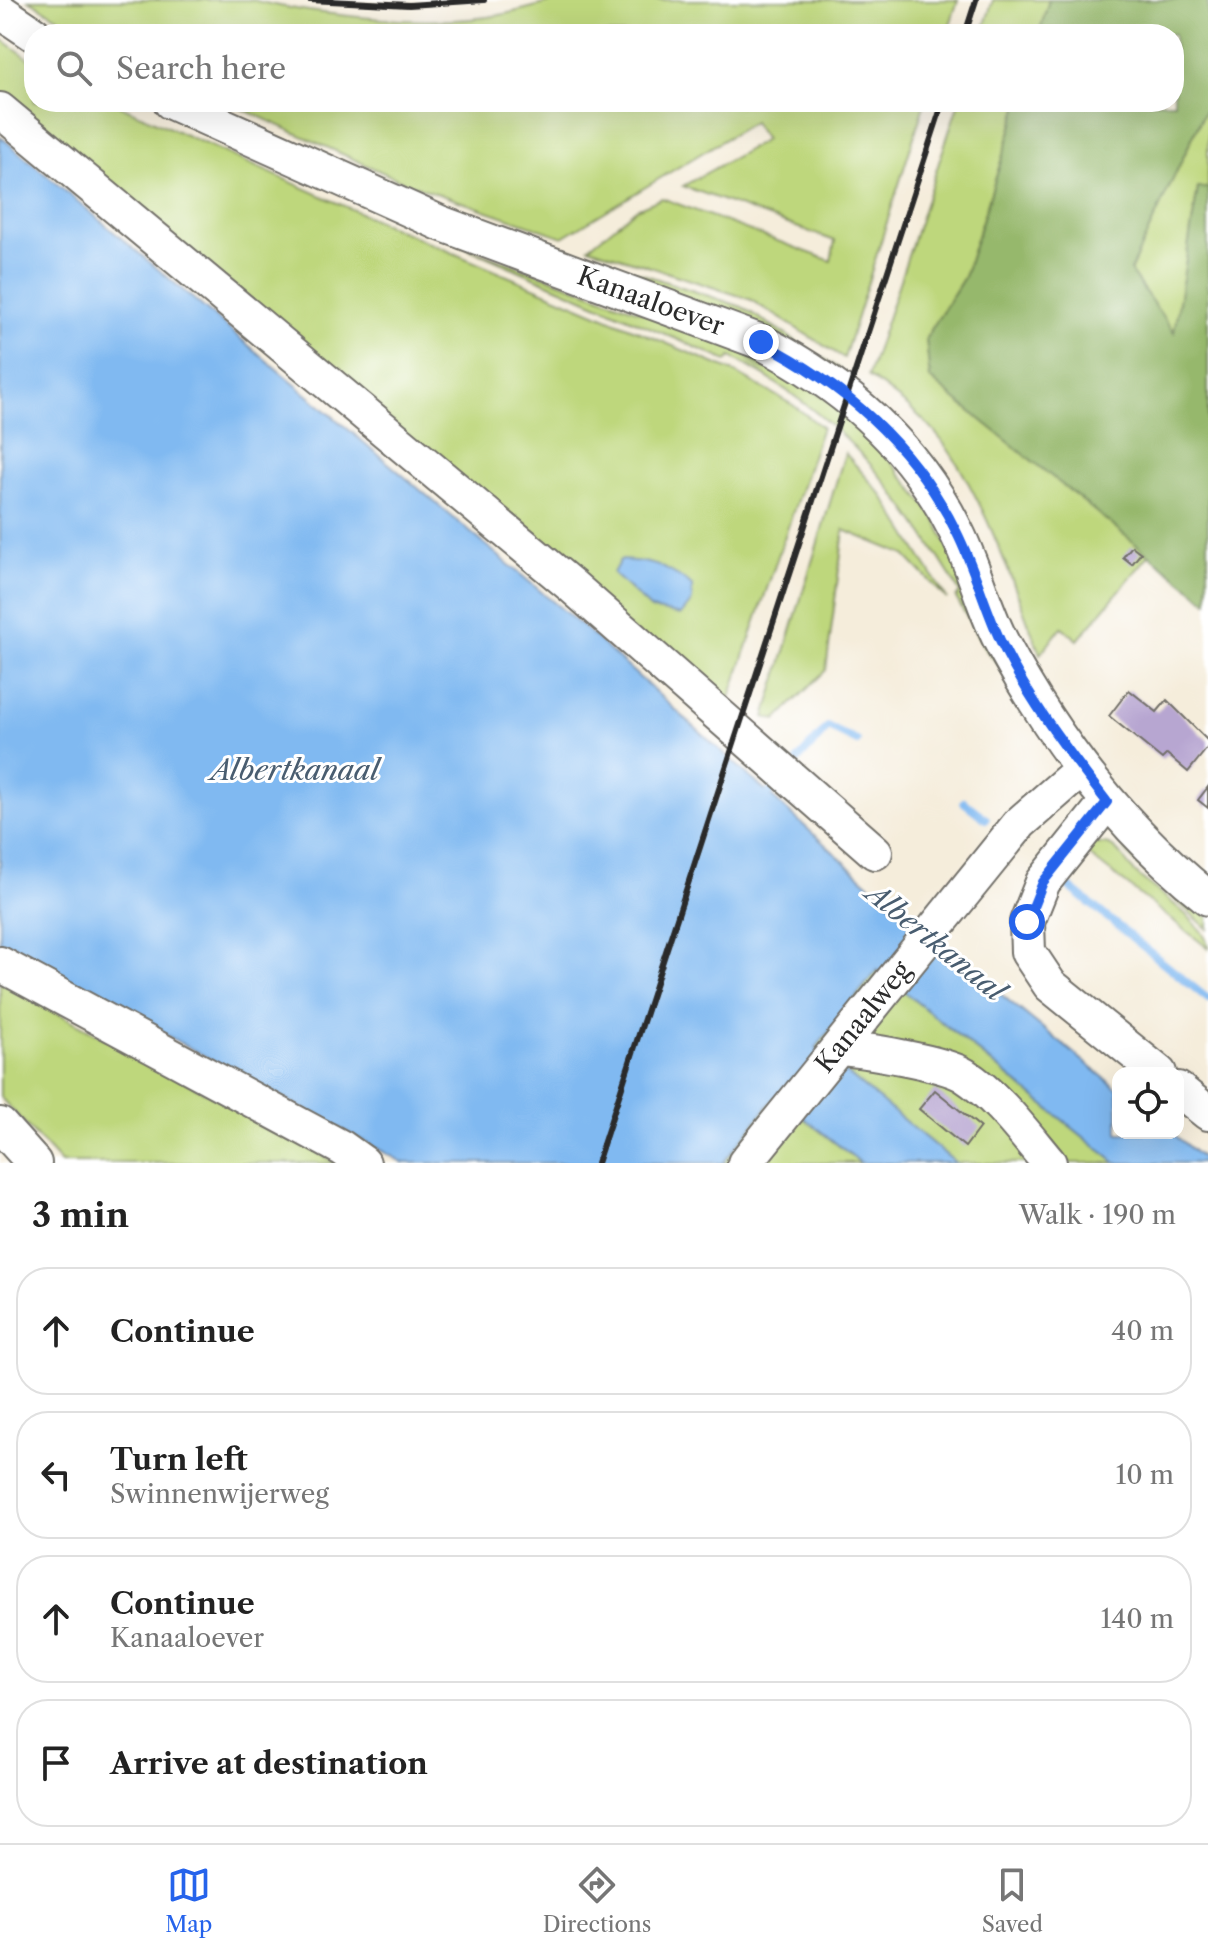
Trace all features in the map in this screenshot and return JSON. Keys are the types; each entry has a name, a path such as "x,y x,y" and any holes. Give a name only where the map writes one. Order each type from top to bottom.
{"street":[{"path":"0,11 24,27"},
{"path":"0,110 572,586 875,852"},
{"name":"Kanaaloever","path":"193,112 440,223 761,342 808,366 873,418 918,466 957,533 1001,641 1025,685 1107,802 1208,898"},
{"name":"Kanaalweg","path":"745,1163 1020,823 1082,769"},
{"path":"1107,802 1043,882 1027,922 1028,952 1050,985 1152,1067"},
{"path":"0,964 342,1148 363,1163"},
{"path":"838,1048 857,1049 961,1073 997,1101 1049,1163"},
{"path":"1184,1094 1208,1113"},
{"path":"0,1125 34,1163"}],"green space":[{"path":"29,0 252,0 342,15 443,20 500,15 560,0 958,0 950,24 69,24"},
{"path":"993,0 1049,0 1042,24 985,24"},
{"path":"1049,0 1208,0 1208,104 1130,271 1174,332 1198,188 1208,188 1208,602 930,379 926,338 964,277 1017,112 1184,112 1184,24 1042,24"},
{"path":"0,38 24,55 24,112 134,112 380,222 732,371 793,405 822,427 726,709 0,98"},
{"path":"1208,104 1208,188 1198,188 1174,333 1130,271"},
{"path":"249,112 922,112 844,358 749,299 589,247 636,209 662,198 831,261 835,241 683,186 765,140 753,122 563,237 404,182"},
{"path":"956,112 1017,112 964,277 926,338 930,379 1150,554 1078,640 1062,627 1040,654 985,516 957,464 926,423 868,376"},
{"path":"458,244 740,348 794,376 862,425 934,516 1004,671 985,649 956,598 960,592 914,519 864,457 804,403 731,357 727,361"},
{"path":"585,255 742,307 840,369 838,375 582,264"},
{"path":"845,453 883,496 947,599 905,555 844,530 826,670 776,720 765,717"},
{"path":"1120,835 1150,867 1208,917 1208,929 1138,866 1116,840"},
{"path":"1083,843 1106,844 1116,849 1138,875 1188,916 1205,938 1208,948 1081,849"},
{"path":"877,970 1116,1163 956,1163 816,1048"},
{"path":"0,982 337,1163 61,1163 0,1097"},
{"path":"775,1096 861,1163 723,1163"}],"water":[{"name":"Albertkanaal","path":"0,136 589,632 909,920 1112,1084 1112,1139 1179,1139 1208,1163 1116,1163 877,970 816,1048 956,1163 861,1163 776,1096 723,1163 404,1163 0,946"},
{"path":"620,560 650,563 675,574 692,586 692,601 681,615 651,609 613,573"}],"building":[{"path":"1132,546 1141,553 1132,564 1123,557"},
{"path":"1129,690 1157,712 1167,700 1208,741 1208,747 1188,772 1167,754 1162,759 1109,716"},
{"path":"1208,787 1208,808 1198,800"},
{"path":"935,1090 980,1127 965,1147 919,1109"}],"waterway":[{"path":"798,760 828,727 857,741"},
{"path":"769,794 778,784"},
{"path":"964,802 986,819"},
{"path":"1061,880 1208,999"}],"railway":[{"path":"310,0 409,5 484,0"},
{"path":"968,24 976,0"},
{"path":"597,1163 940,112"}],"route":[{"path":"761,342 808,366 873,418 918,466 957,533 1001,641 1025,685 1107,802 1043,882 1027,922"}]}
